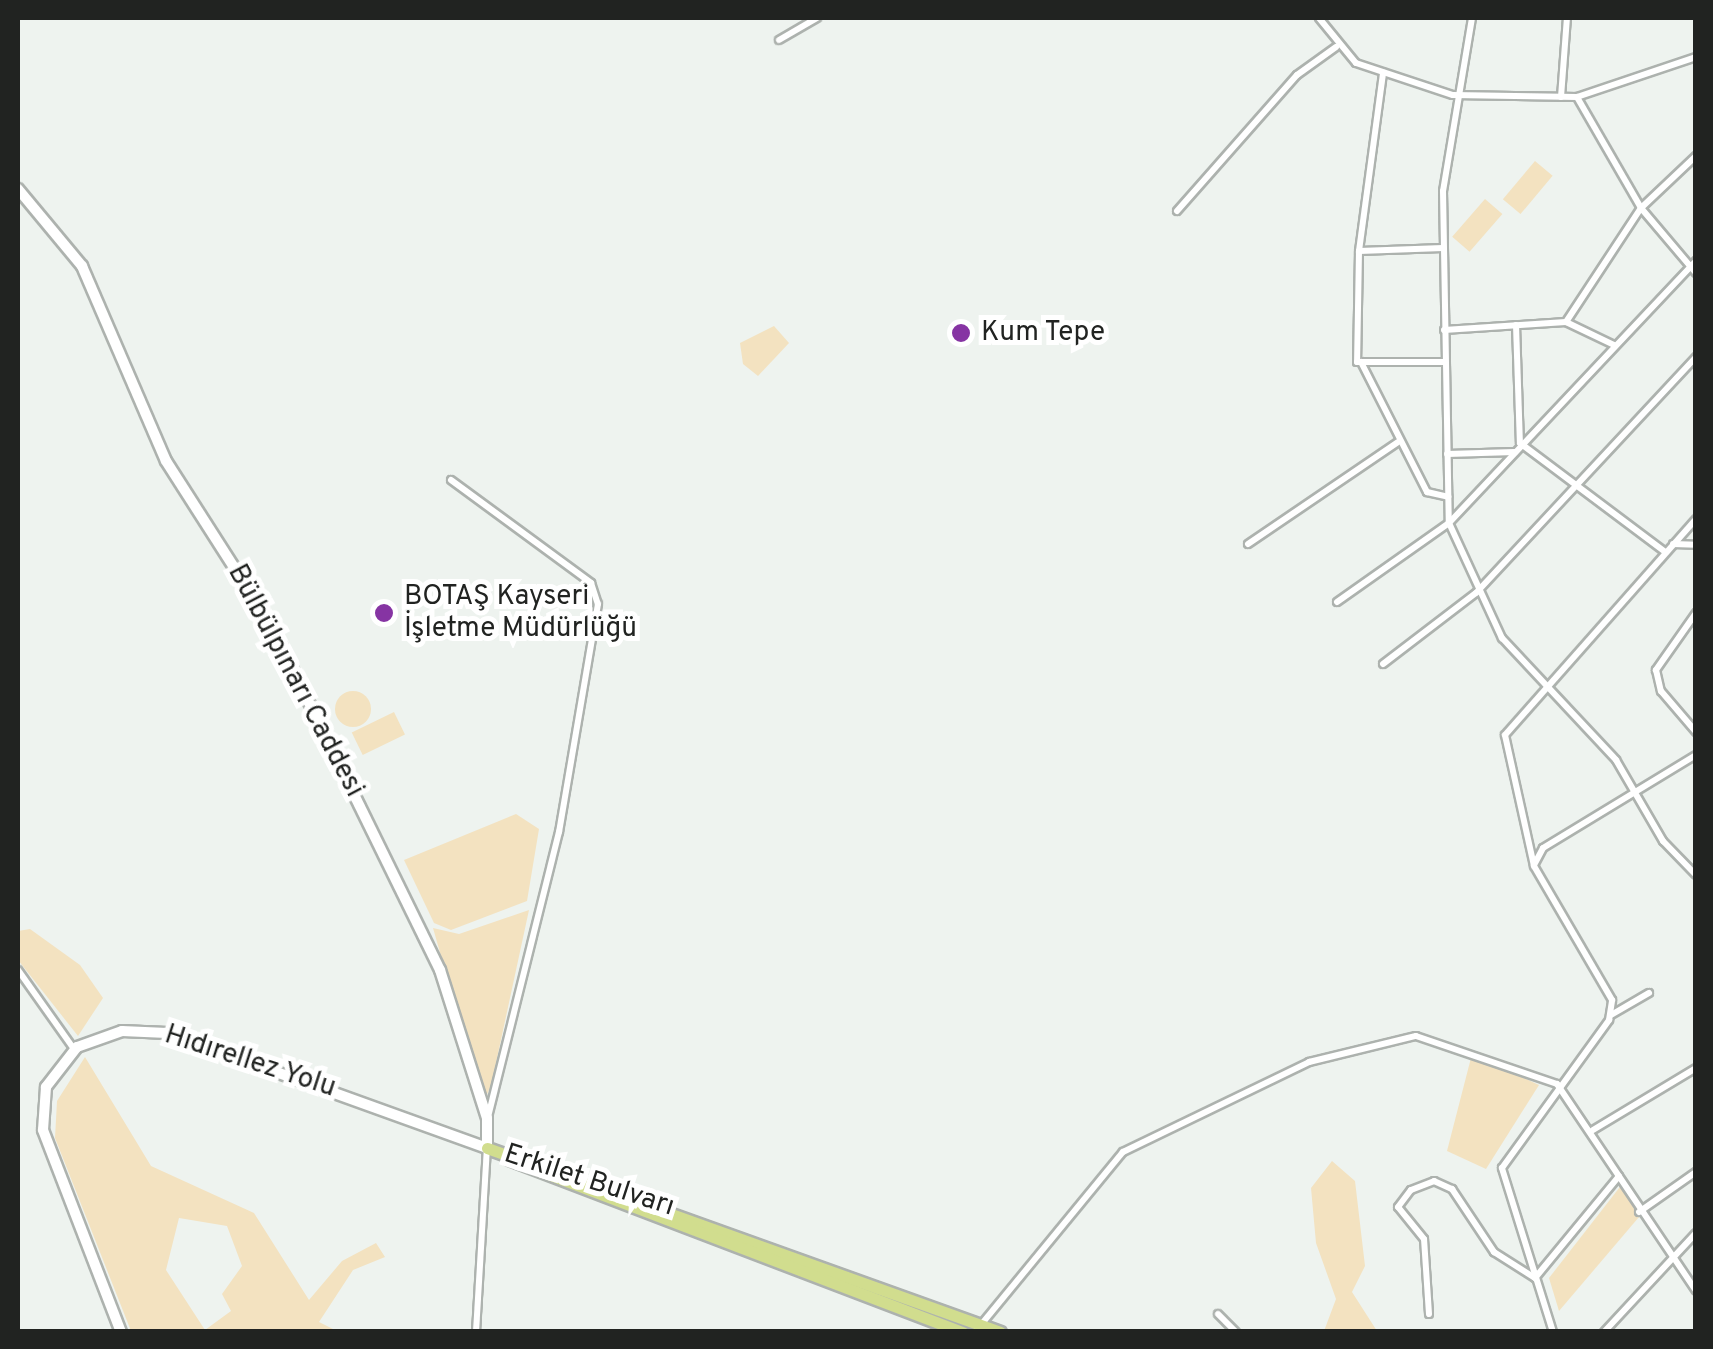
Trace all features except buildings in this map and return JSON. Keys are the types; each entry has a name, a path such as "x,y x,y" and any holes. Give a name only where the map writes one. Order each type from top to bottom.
{"main road":[{"name":"Erkilet Bulvarı","path":"488,1148 1000,1332"},
{"name":"Erkilet Bulvarı","path":"488,1148 964,1332"}],"street":[{"path":"779,40 817,18"},
{"path":"1319,18 1336,47 1383,73 1454,94 1577,98 1696,57"},
{"path":"1472,18 1454,94 1443,248 1448,522 1476,593 1542,683 1638,791 1662,841 1696,875"},
{"path":"1561,97 1567,18"},
{"path":"1177,212 1297,75 1336,47"},
{"path":"1383,73 1359,251 1361,362 1398,442 1427,492 1448,497"},
{"path":"1577,98 1641,208 1693,263 1696,273"},
{"path":"1566,322 1641,208 1696,156"},
{"name":"Bülbülpınarı Caddesi","path":"18,189 91,282 158,446 301,684 444,980 487,1118 488,1148"},
{"path":"1359,251 1443,248"},
{"path":"1337,602 1448,522 1693,263"},
{"path":"1444,330 1566,322 1614,346"},
{"path":"1516,324 1518,449"},
{"path":"1383,664 1476,593 1577,491 1696,357"},
{"path":"1361,362 1445,362"},
{"path":"1248,544 1398,442"},
{"path":"1447,454 1518,449 1666,552"},
{"path":"451,480 591,583 598,598 559,832 487,1118"},
{"path":"1610,1016 1607,984 1534,866 1504,739 1542,683 1696,520"},
{"path":"1673,544 1696,545"},
{"path":"1696,614 1656,670 1696,732"},
{"path":"1534,866 1543,848 1696,754"},
{"path":"18,970 74,1050 46,1087 43,1130 121,1332"},
{"path":"1553,1332 1502,1174 1557,1084 1610,1016 1649,994"},
{"name":"Hıdırellez Yolu","path":"74,1050 113,1033 160,1031 488,1148"},
{"path":"978,1326 1117,1157 1299,1066 1432,1037 1557,1084 1592,1130 1640,1212 1696,1292"},
{"path":"1592,1130 1696,1068"},
{"path":"476,1332 488,1148"},
{"path":"1640,1212 1696,1172"},
{"path":"1535,1278 1619,1176"},
{"path":"1429,1314 1425,1244 1398,1207 1422,1183 1452,1188 1499,1258 1535,1278"},
{"path":"1604,1332 1669,1254 1696,1232"},
{"path":"1218,1314 1236,1332"}],"shaded area":[{"path":"1535,161 1553,176 1520,214 1503,199"},
{"path":"1485,199 1502,214 1470,252 1452,237"},
{"path":"774,326 789,343 758,376 743,364 740,343"},
{"path":"353,691 366,696 371,709 366,722 353,727 340,722 335,709 340,696"},
{"path":"394,712 405,734 363,755 352,733"},
{"path":"516,814 539,829 527,901 451,930 434,923 404,860"},
{"path":"529,910 491,1086 483,1103 433,928 459,934"},
{"path":"30,929 80,965 103,998 78,1036 18,960 18,931"},
{"path":"1472,1054 1539,1085 1486,1169 1447,1151"},
{"path":"85,1057 151,1166 254,1213 309,1300 342,1261 376,1243 385,1257 353,1270 319,1322 337,1331 131,1331 55,1138 57,1101","holes":["179,1218 227,1226 242,1266 222,1294 231,1311 205,1330 166,1270"]},
{"path":"1332,1161 1355,1181 1365,1266 1352,1292 1377,1331 1324,1331 1336,1299 1316,1243 1311,1188"},
{"path":"1623,1183 1639,1217 1559,1311 1549,1278"}],"place":[{"name":"Kum Tepe","path":"961,333"},
{"name":"BOTAŞ Kayseri İşletme Müdürlüğü","path":"384,613"}]}
